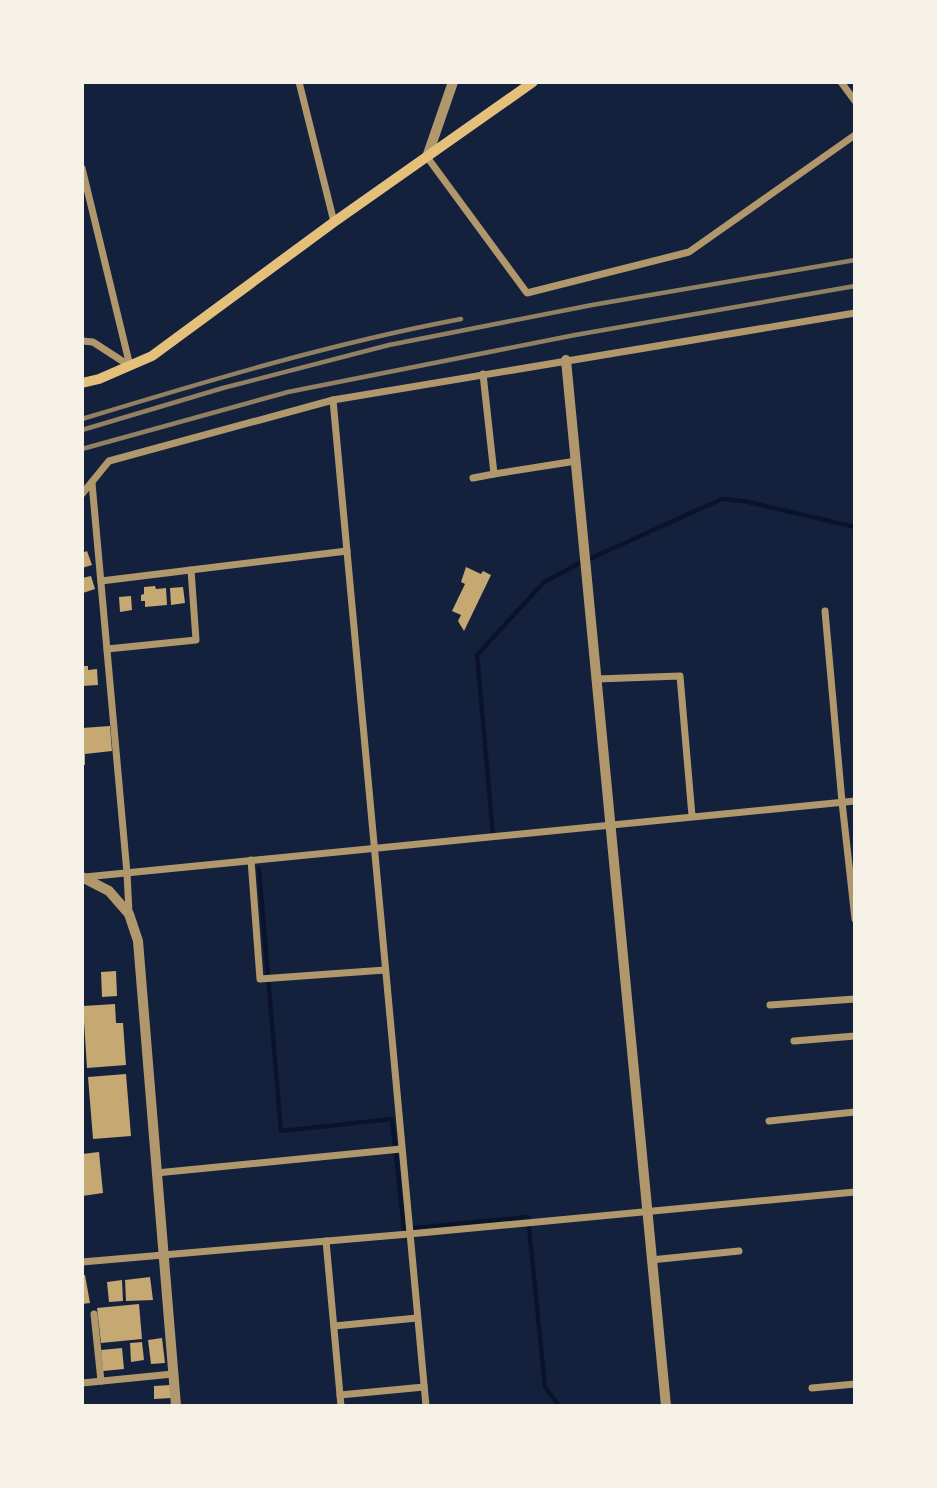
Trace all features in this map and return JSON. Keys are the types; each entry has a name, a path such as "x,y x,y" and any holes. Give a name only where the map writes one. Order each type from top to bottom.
{"main road":[{"path":"82,383 99,379 152,356 334,222 533,82"}],"street":[{"path":"299,82 334,222"},
{"path":"453,82 427,157 527,293 689,252 855,135"},
{"path":"841,82 855,101"},
{"path":"82,168 130,366"},
{"path":"82,494 109,461 333,400 855,313"},
{"path":"82,341 93,342 130,366"},
{"path":"566,360 666,1406"},
{"path":"483,374 494,474"},
{"path":"333,400 426,1406"},
{"path":"473,478 576,461"},
{"path":"92,483 129,914 138,941 176,1406"},
{"path":"101,581 347,551"},
{"path":"107,649 196,640 191,570"},
{"path":"825,611 855,919"},
{"path":"597,679 680,676 692,816"},
{"path":"84,877 855,801"},
{"path":"251,860 260,979 385,970"},
{"path":"84,877 109,891 129,914"},
{"path":"770,1005 855,999"},
{"path":"794,1041 855,1036"},
{"path":"769,1121 855,1112"},
{"path":"156,1173 401,1149"},
{"path":"82,1262 855,1192"},
{"path":"326,1241 341,1406"},
{"path":"651,1260 739,1251"},
{"path":"94,1314 100,1381"},
{"path":"334,1326 417,1318"},
{"path":"82,1383 173,1374"},
{"path":"812,1388 855,1384"},
{"path":"340,1395 424,1387"}],"building":[{"path":"87,551 92,565 82,568 82,553"},
{"path":"466,567 491,575 464,631 458,621 461,615 452,611 465,584 461,582"},
{"path":"91,576 95,589 83,593 82,578"},
{"path":"155,586 156,589 166,588 167,605 145,607 145,601 141,601 144,587"},
{"path":"183,587 185,603 171,605 170,588"},
{"path":"131,596 132,610 120,612 119,597"},
{"path":"82,666 88,666 88,670 97,669 98,685 82,686"},
{"path":"110,726 112,751 85,754 85,765 82,765 82,728"},
{"path":"116,971 117,996 102,997 101,972"},
{"path":"115,1004 116,1023 123,1023 126,1065 87,1068 83,1006"},
{"path":"126,1074 131,1136 93,1139 88,1077"},
{"path":"99,1152 103,1193 82,1196 82,1154"},
{"path":"82,1275 85,1275 90,1303 82,1304"},
{"path":"150,1277 153,1300 126,1301 125,1280"},
{"path":"122,1280 123,1301 109,1302 107,1282"},
{"path":"139,1304 142,1339 101,1343 97,1308"},
{"path":"162,1338 165,1363 151,1364 148,1340"},
{"path":"142,1342 144,1360 131,1362 130,1343"},
{"path":"122,1348 124,1369 103,1371 101,1350"},
{"path":"171,1385 172,1398 154,1399 154,1386"}],"waterway":[{"path":"493,835 477,655 544,582 722,499 744,501 855,527"},
{"path":"259,869 281,1131 392,1119 404,1229 528,1217 545,1387 559,1406"}],"railway":[{"path":"82,430 223,388 389,345 592,305 855,260"},
{"path":"82,449 288,392 575,335 855,286"},
{"path":"82,419 318,351 461,319"}]}
